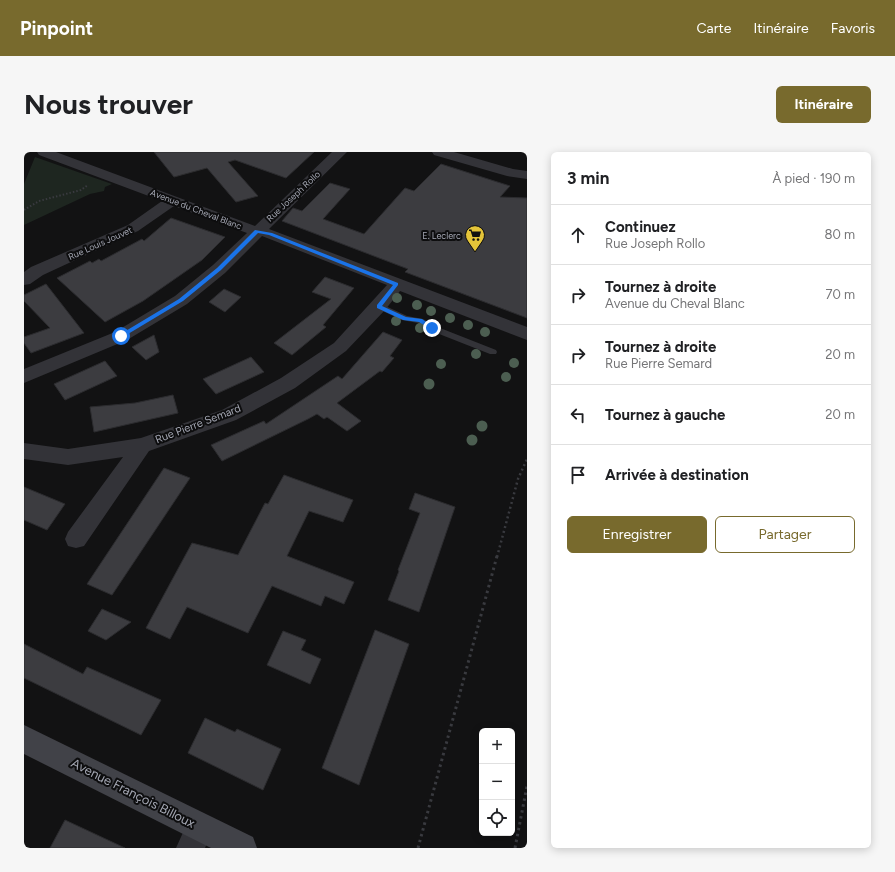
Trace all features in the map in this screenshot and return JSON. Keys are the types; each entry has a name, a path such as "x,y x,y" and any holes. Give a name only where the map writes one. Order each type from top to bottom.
{"main road":[{"name":"Avenue François Billoux","path":"24,739 195,838 242,848"}],"street":[{"name":"Avenue du Cheval Blanc","path":"44,152 256,231 270,234 527,334"},
{"name":"Rue Joseph Rollo","path":"24,376 121,336 181,300 219,269 256,231 340,152"},
{"path":"439,152 512,173 527,175"},
{"name":"Rue Louis Jouvet","path":"24,280 37,271 133,228 173,200"},
{"name":"Rue Pierre Semard","path":"76,539 142,446 229,415 288,384 340,347 379,306 397,284"},
{"path":"24,451 68,457 142,446"}],"lane":[{"path":"379,306 405,318 420,321 432,328 493,352"}],"path":[{"path":"24,210 39,201 81,190 104,174"},
{"path":"418,848 518,479 527,460"},
{"path":"515,848 527,786"}],"shaded area":[{"path":"35,157 112,184 105,187 104,191 90,194 24,225 24,184"}],"building":[{"path":"154,152 314,152 286,178 235,160 228,162 258,196 236,202 207,168 174,177"},
{"path":"441,164 510,186 500,197 527,198 527,318 405,272 408,269 282,221 293,208 302,211 330,183 350,189 323,219 364,234 405,188 414,191"},
{"path":"171,218 225,237 202,260 143,301 105,322 57,278 90,261 92,263 99,259 101,261 142,239 144,241"},
{"path":"325,277 354,288 323,325 326,327 292,355 274,343 331,299 312,292"},
{"path":"46,284 84,333 31,353 24,343 24,337 50,328 24,301 24,295"},
{"path":"224,289 241,297 225,312 209,302"},
{"path":"383,332 402,340 390,356 394,358 382,372 380,371 337,403 361,421 347,431 327,417 324,419 317,414 222,461 211,445 264,421 266,424 338,376 342,379"},
{"path":"154,335 159,352 146,360 132,347"},
{"path":"251,357 264,372 216,394 203,379"},
{"path":"105,361 117,376 65,400 54,384"},
{"path":"173,395 178,413 94,432 90,407 135,403"},
{"path":"164,468 190,478 112,595 87,584"},
{"path":"284,475 353,500 343,522 309,511 287,556 354,582 344,604 325,596 321,606 272,586 248,633 187,607 170,639 146,628 192,543 238,555 265,503 268,504"},
{"path":"24,487 65,504 47,530 24,520"},
{"path":"415,493 455,507 419,612 388,600 420,513 409,509"},
{"path":"102,609 131,622 106,640 88,631"},
{"path":"375,630 409,644 359,785 322,768"},
{"path":"283,631 306,640 301,650 321,659 310,684 267,665"},
{"path":"24,644 83,674 87,667 161,700 141,735 24,678"},
{"path":"205,718 235,732 237,729 281,749 263,790 188,753"},
{"path":"65,820 125,848 50,848"}],"place":[{"name":"E. Leclerc","path":"475,252"}],"route":[{"path":"121,336 181,300 219,269 256,231 270,234 397,284 379,306 405,318 420,321 432,328"}]}
